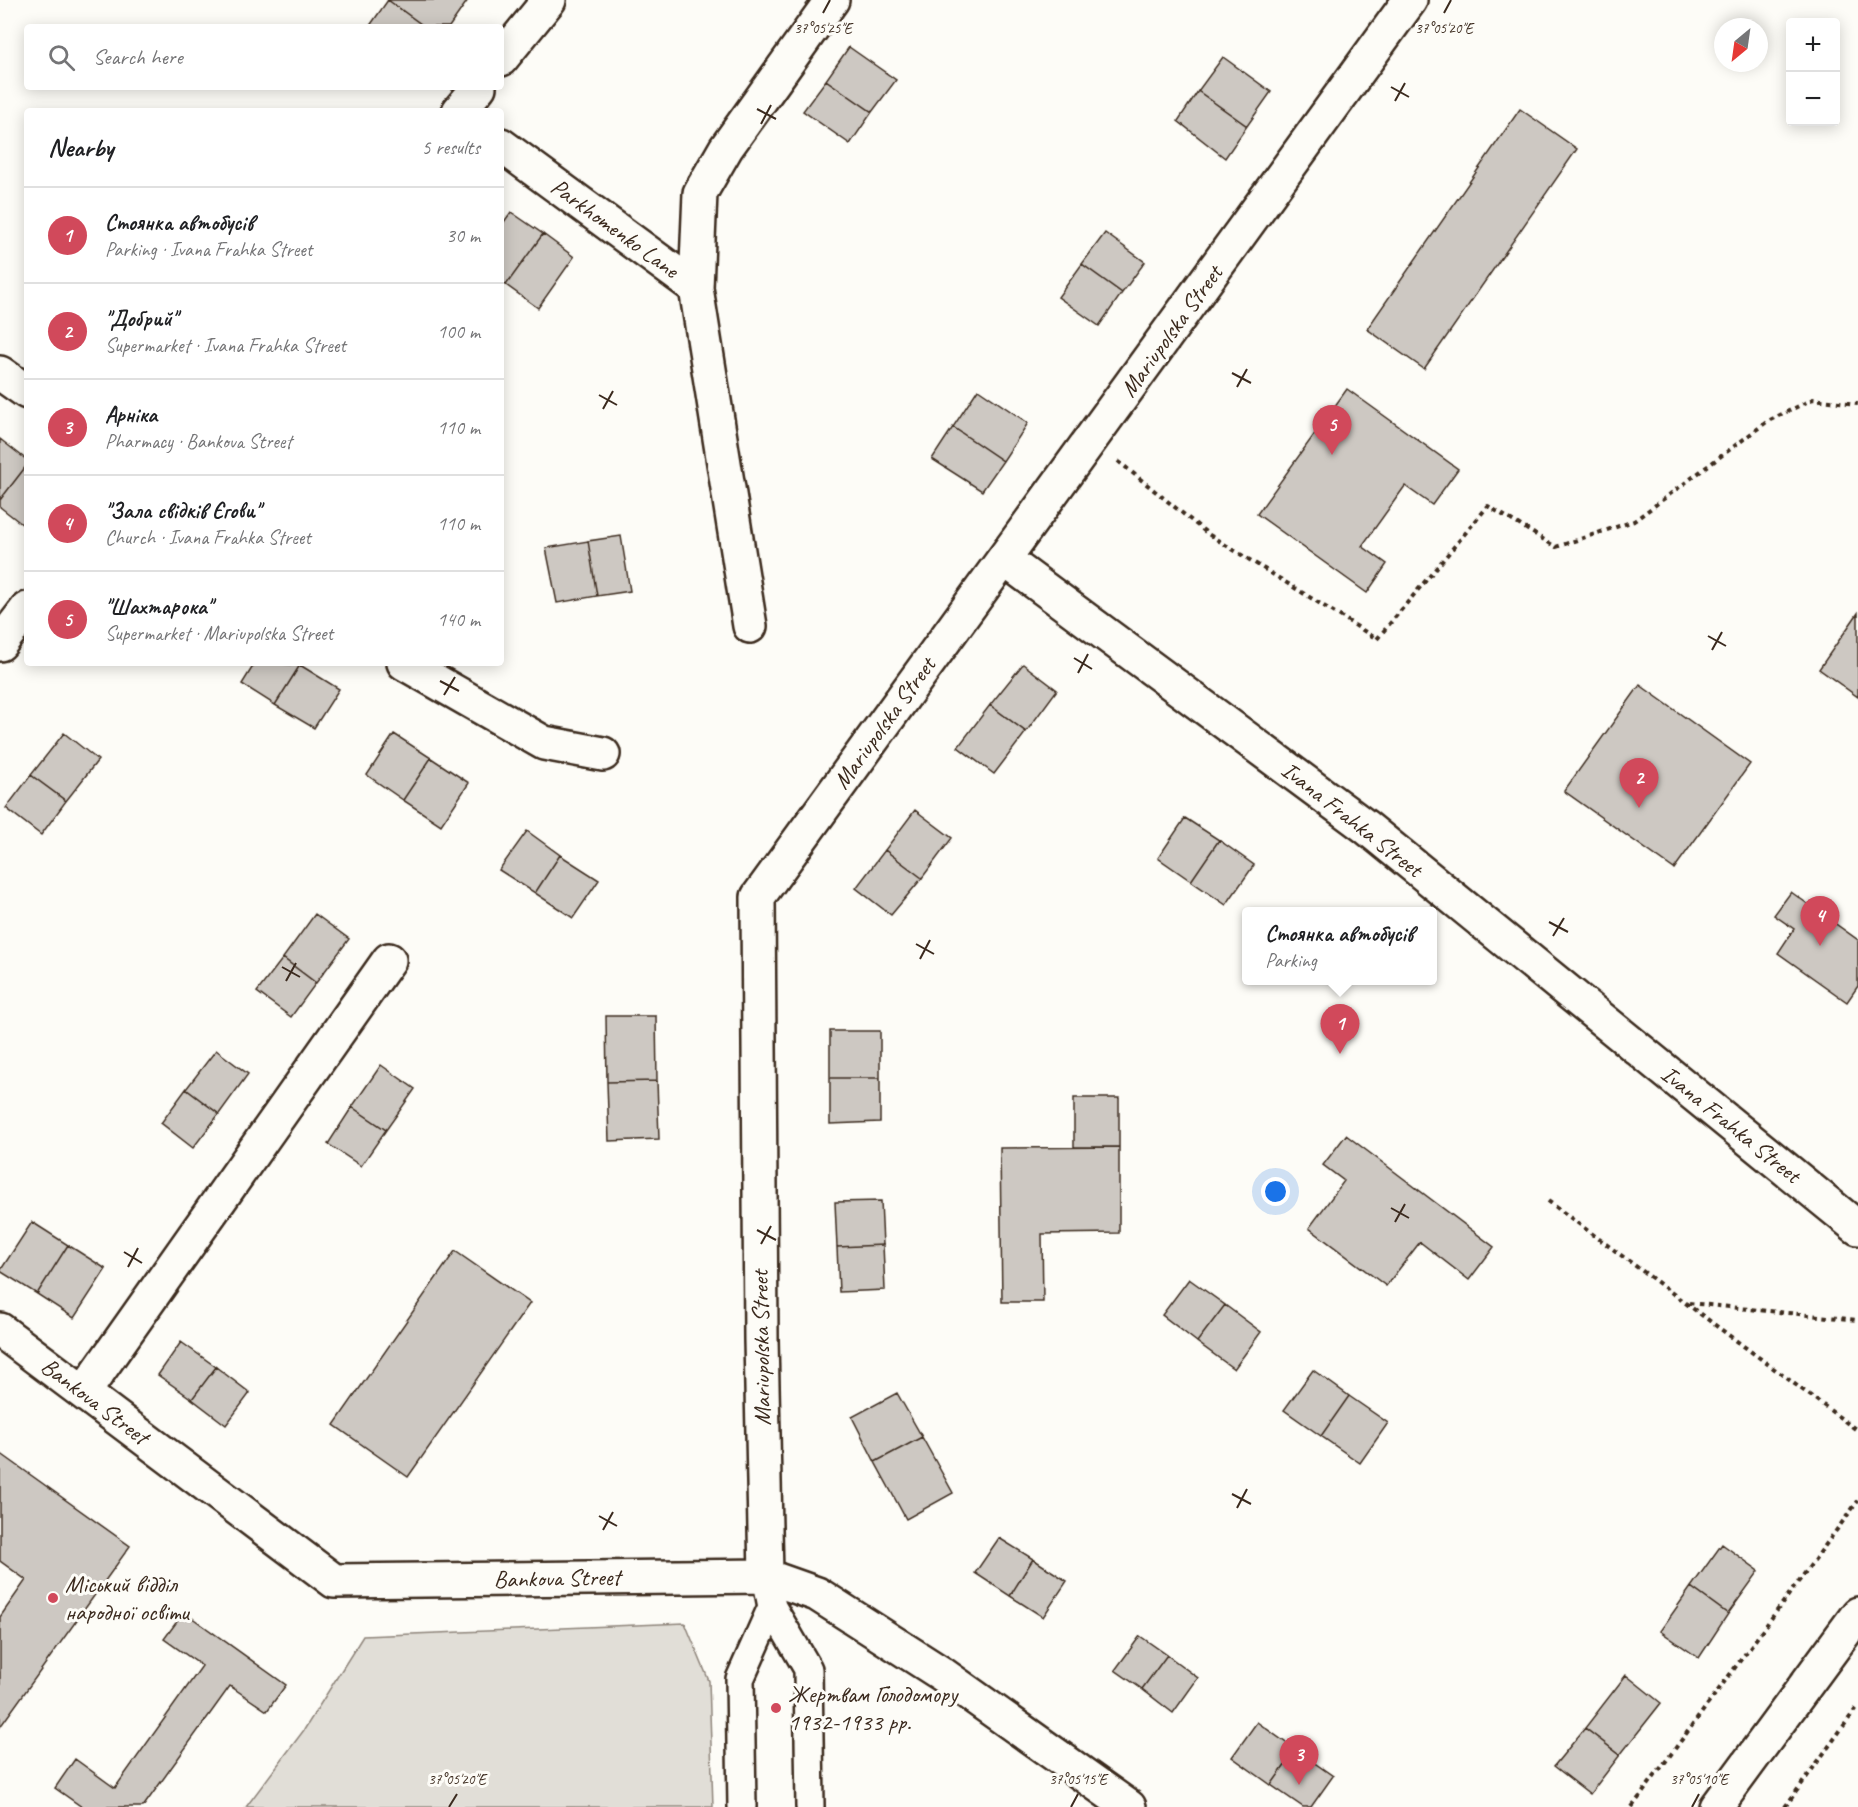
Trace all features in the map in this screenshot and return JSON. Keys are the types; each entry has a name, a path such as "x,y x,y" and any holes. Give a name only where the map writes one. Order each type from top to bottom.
{"street":[{"path":"504,55 549,0"},
{"name":"Parkhomenko Lane","path":"696,288 700,193 726,148 832,0"},
{"name":"Mariupolska Street","path":"769,1591 761,1339 758,897 1410,0"},
{"path":"462,108 476,90"},
{"name":"Parkhomenko Lane","path":"504,147 696,288"},
{"path":"696,288 750,626"},
{"path":"0,373 24,390"},
{"name":"Ivana Frahka Street","path":"1004,559 1366,827 1858,1228"},
{"path":"0,644 24,613"},
{"path":"409,666 544,743 603,754"},
{"path":"84,1392 389,960"},
{"name":"Bankova Street","path":"0,1329 334,1581 817,1594 933,1668 1129,1807"},
{"path":"742,1807 740,1679 769,1591"},
{"path":"769,1591 808,1669 810,1807"},
{"path":"1716,1807 1858,1614"}],"path":[{"path":"1092,440 1208,534 1377,639 1488,506 1556,548 1634,521 1768,421 1813,399 1858,404"},
{"path":"1548,1201 1858,1431"},
{"path":"1686,1302 1858,1320"},
{"path":"1632,1807 1858,1501"},
{"path":"1785,1807 1858,1706"}],"shaded area":[{"path":"685,1623 709,1681 713,1807 246,1807 304,1730 363,1636"}],"building":[{"path":"388,0 421,24 371,24"},
{"path":"388,0 468,0 451,24 421,24"},
{"path":"849,47 896,80 872,112 826,80"},
{"path":"1223,57 1271,92 1247,126 1198,91"},
{"path":"826,80 872,112 850,144 803,111"},
{"path":"1198,91 1247,126 1225,158 1178,121"},
{"path":"1520,109 1577,149 1424,369 1367,329"},
{"path":"511,212 543,234 506,285 504,283 504,222"},
{"path":"1105,233 1145,262 1122,293 1082,264"},
{"path":"543,234 574,257 538,308 506,285"},
{"path":"1082,264 1122,293 1099,326 1058,297"},
{"path":"978,389 1028,423 1003,461 953,427"},
{"path":"1347,389 1458,469 1432,505 1405,486 1362,546 1387,564 1367,593 1257,514"},
{"path":"953,427 1003,461 982,491 932,459"},
{"path":"0,439 24,458 24,469 0,500"},
{"path":"24,469 24,526 0,507 0,500"},
{"path":"621,536 630,591 597,596 588,541"},
{"path":"588,541 597,596 557,603 546,548"},
{"path":"1858,613 1858,697 1819,669"},
{"path":"1023,664 1057,690 1026,732 990,705"},
{"path":"253,666 299,666 275,705 242,684"},
{"path":"299,666 339,689 314,728 275,705"},
{"path":"1640,685 1750,764 1674,869 1564,791"},
{"path":"990,705 1026,732 994,774 958,747"},
{"path":"64,733 98,760 66,801 31,775"},
{"path":"394,734 431,758 403,800 367,775"},
{"path":"431,758 469,783 441,825 403,800"},
{"path":"31,775 66,801 41,835 6,808"},
{"path":"915,810 952,838 922,878 885,850"},
{"path":"1185,818 1219,840 1191,881 1158,858"},
{"path":"527,831 560,855 535,893 499,870"},
{"path":"1219,840 1254,865 1226,905 1191,881"},
{"path":"885,850 922,878 891,915 856,888"},
{"path":"560,855 599,880 573,918 535,893"},
{"path":"1791,892 1858,940 1858,986 1847,1002 1778,953 1794,929 1774,915"},
{"path":"315,914 349,939 316,983 283,958"},
{"path":"283,958 316,983 291,1017 257,992"},
{"path":"606,1016 656,1016 657,1081 607,1082"},
{"path":"830,1031 880,1031 880,1078 830,1078"},
{"path":"216,1050 248,1074 219,1114 186,1089"},
{"path":"381,1065 415,1089 386,1130 352,1107"},
{"path":"830,1078 880,1078 880,1122 830,1124"},
{"path":"657,1081 659,1139 609,1141 607,1082"},
{"path":"186,1089 219,1114 193,1148 161,1123"},
{"path":"1074,1098 1119,1098 1119,1147 1074,1147"},
{"path":"352,1107 386,1130 361,1166 328,1144"},
{"path":"1346,1135 1494,1247 1469,1280 1420,1242 1386,1286 1309,1228 1344,1181 1323,1165"},
{"path":"1119,1147 1119,1233 1042,1234 1043,1302 1002,1302 1000,1148"},
{"path":"881,1201 883,1245 837,1247 835,1202"},
{"path":"32,1222 68,1245 37,1294 0,1271"},
{"path":"68,1245 106,1269 74,1318 37,1294"},
{"path":"883,1245 885,1290 839,1292 837,1247"},
{"path":"455,1251 530,1303 408,1477 334,1425"},
{"path":"1189,1279 1225,1305 1197,1342 1162,1315"},
{"path":"1225,1305 1261,1332 1234,1369 1197,1342"},
{"path":"181,1342 216,1367 192,1399 158,1375"},
{"path":"216,1367 250,1393 226,1425 192,1399"},
{"path":"1313,1370 1349,1396 1321,1436 1284,1410"},
{"path":"897,1393 922,1437 875,1462 852,1417"},
{"path":"1349,1396 1388,1423 1360,1463 1321,1436"},
{"path":"922,1437 953,1493 906,1519 875,1462"},
{"name":"Міський відділ народної освіти","path":"0,1453 130,1546 0,1727 0,1617 26,1580 0,1561"},
{"path":"999,1538 1033,1559 1010,1596 975,1573"},
{"path":"1722,1544 1759,1571 1728,1614 1691,1587"},
{"path":"1033,1559 1067,1581 1043,1617 1010,1596"},
{"path":"1691,1587 1728,1614 1699,1658 1660,1631"},
{"path":"184,1612 286,1685 267,1711 230,1686 143,1807 82,1807 55,1788 75,1759 115,1788 202,1666 164,1639"},
{"path":"1140,1636 1167,1655 1142,1689 1115,1670"},
{"path":"1167,1655 1198,1678 1173,1713 1142,1689"},
{"path":"1626,1675 1661,1703 1620,1755 1585,1728"},
{"path":"1257,1722 1296,1750 1271,1785 1232,1757"},
{"path":"1585,1728 1620,1755 1590,1794 1554,1766"},
{"path":"1296,1750 1333,1776 1311,1807 1303,1807 1271,1785"}],"place":[{"name":"\"Шахтарока\"","path":"1332,455"},
{"name":"\"Добрий\"","path":"1639,808"},
{"name":"\"Зала свідків Єгови\"","path":"1820,946"},
{"name":"Стоянка автобусів","path":"1340,1054"},
{"name":"Міський відділ народної освіти","path":"53,1598"},
{"name":"Жертвам Голодомору 1932-1933 рр.","path":"776,1708"},
{"name":"Арніка","path":"1299,1785"}]}
